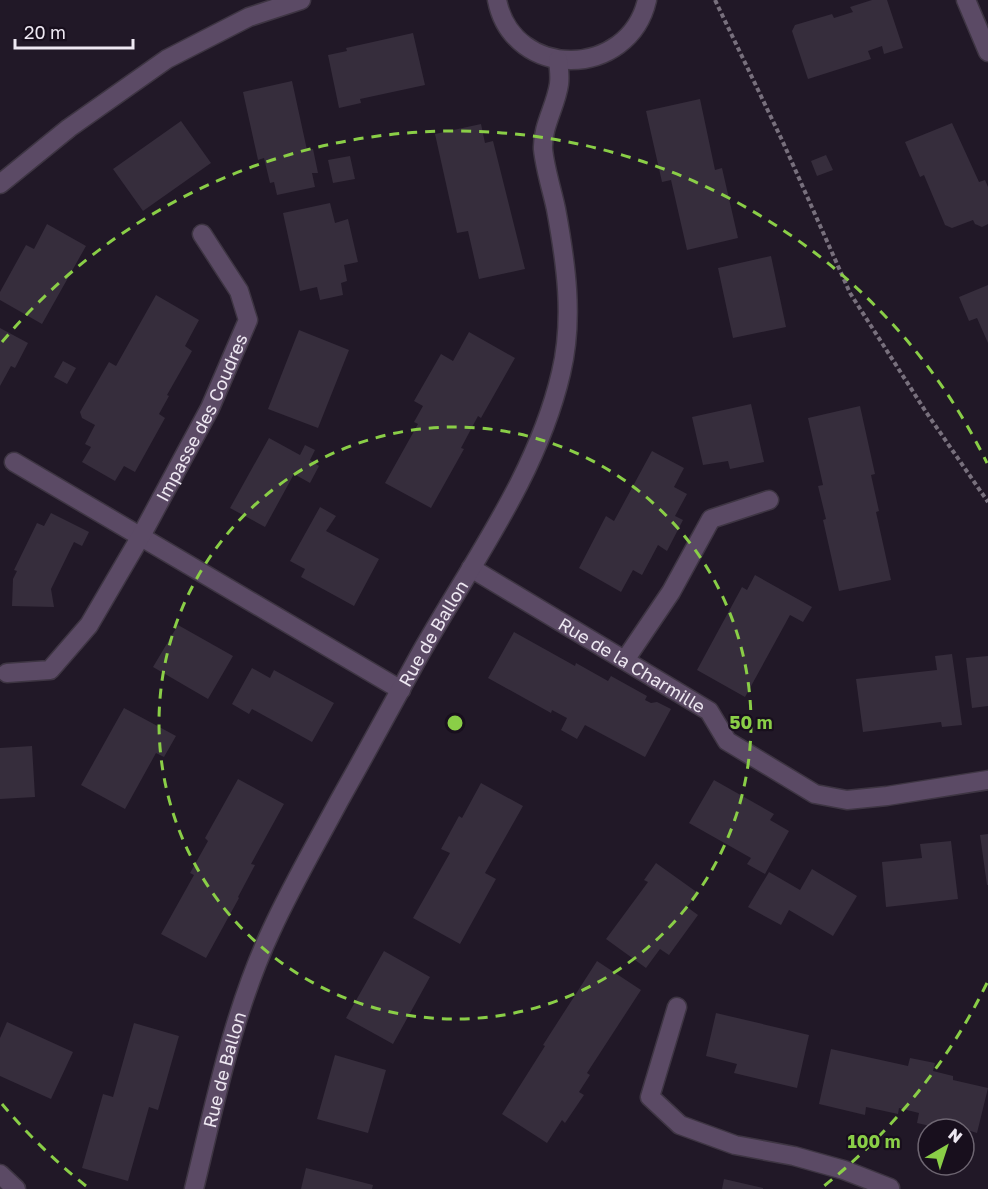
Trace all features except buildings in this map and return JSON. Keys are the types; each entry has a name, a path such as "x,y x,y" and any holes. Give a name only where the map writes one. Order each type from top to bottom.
{"street":[{"path":"0,184 69,128 166,59 249,17 301,0"},
{"path":"497,0 504,20 520,40 542,55 558,60 590,59 621,44 642,17 647,0"},
{"path":"966,0 988,52"},
{"name":"Rue de Ballon","path":"194,1189 228,1053 270,933 301,871 401,690 530,463 554,401 567,347 569,317 559,225 543,149 545,130 560,84 558,60"},
{"name":"Impasse des Coudres","path":"7,673 50,670 89,625 141,536 210,408 248,320 238,291 202,234"},
{"path":"14,462 401,690"},
{"path":"626,660 671,592 711,519 769,500"},
{"name":"Rue de la Charmille","path":"471,568 709,711 727,741 815,794 848,800 988,780"},
{"path":"677,1007 650,1097 680,1125 735,1145 794,1156 844,1170 890,1189"},
{"path":"0,1174 16,1189"}],"path":[{"path":"715,0 782,140 850,293 926,412 988,502"}]}
